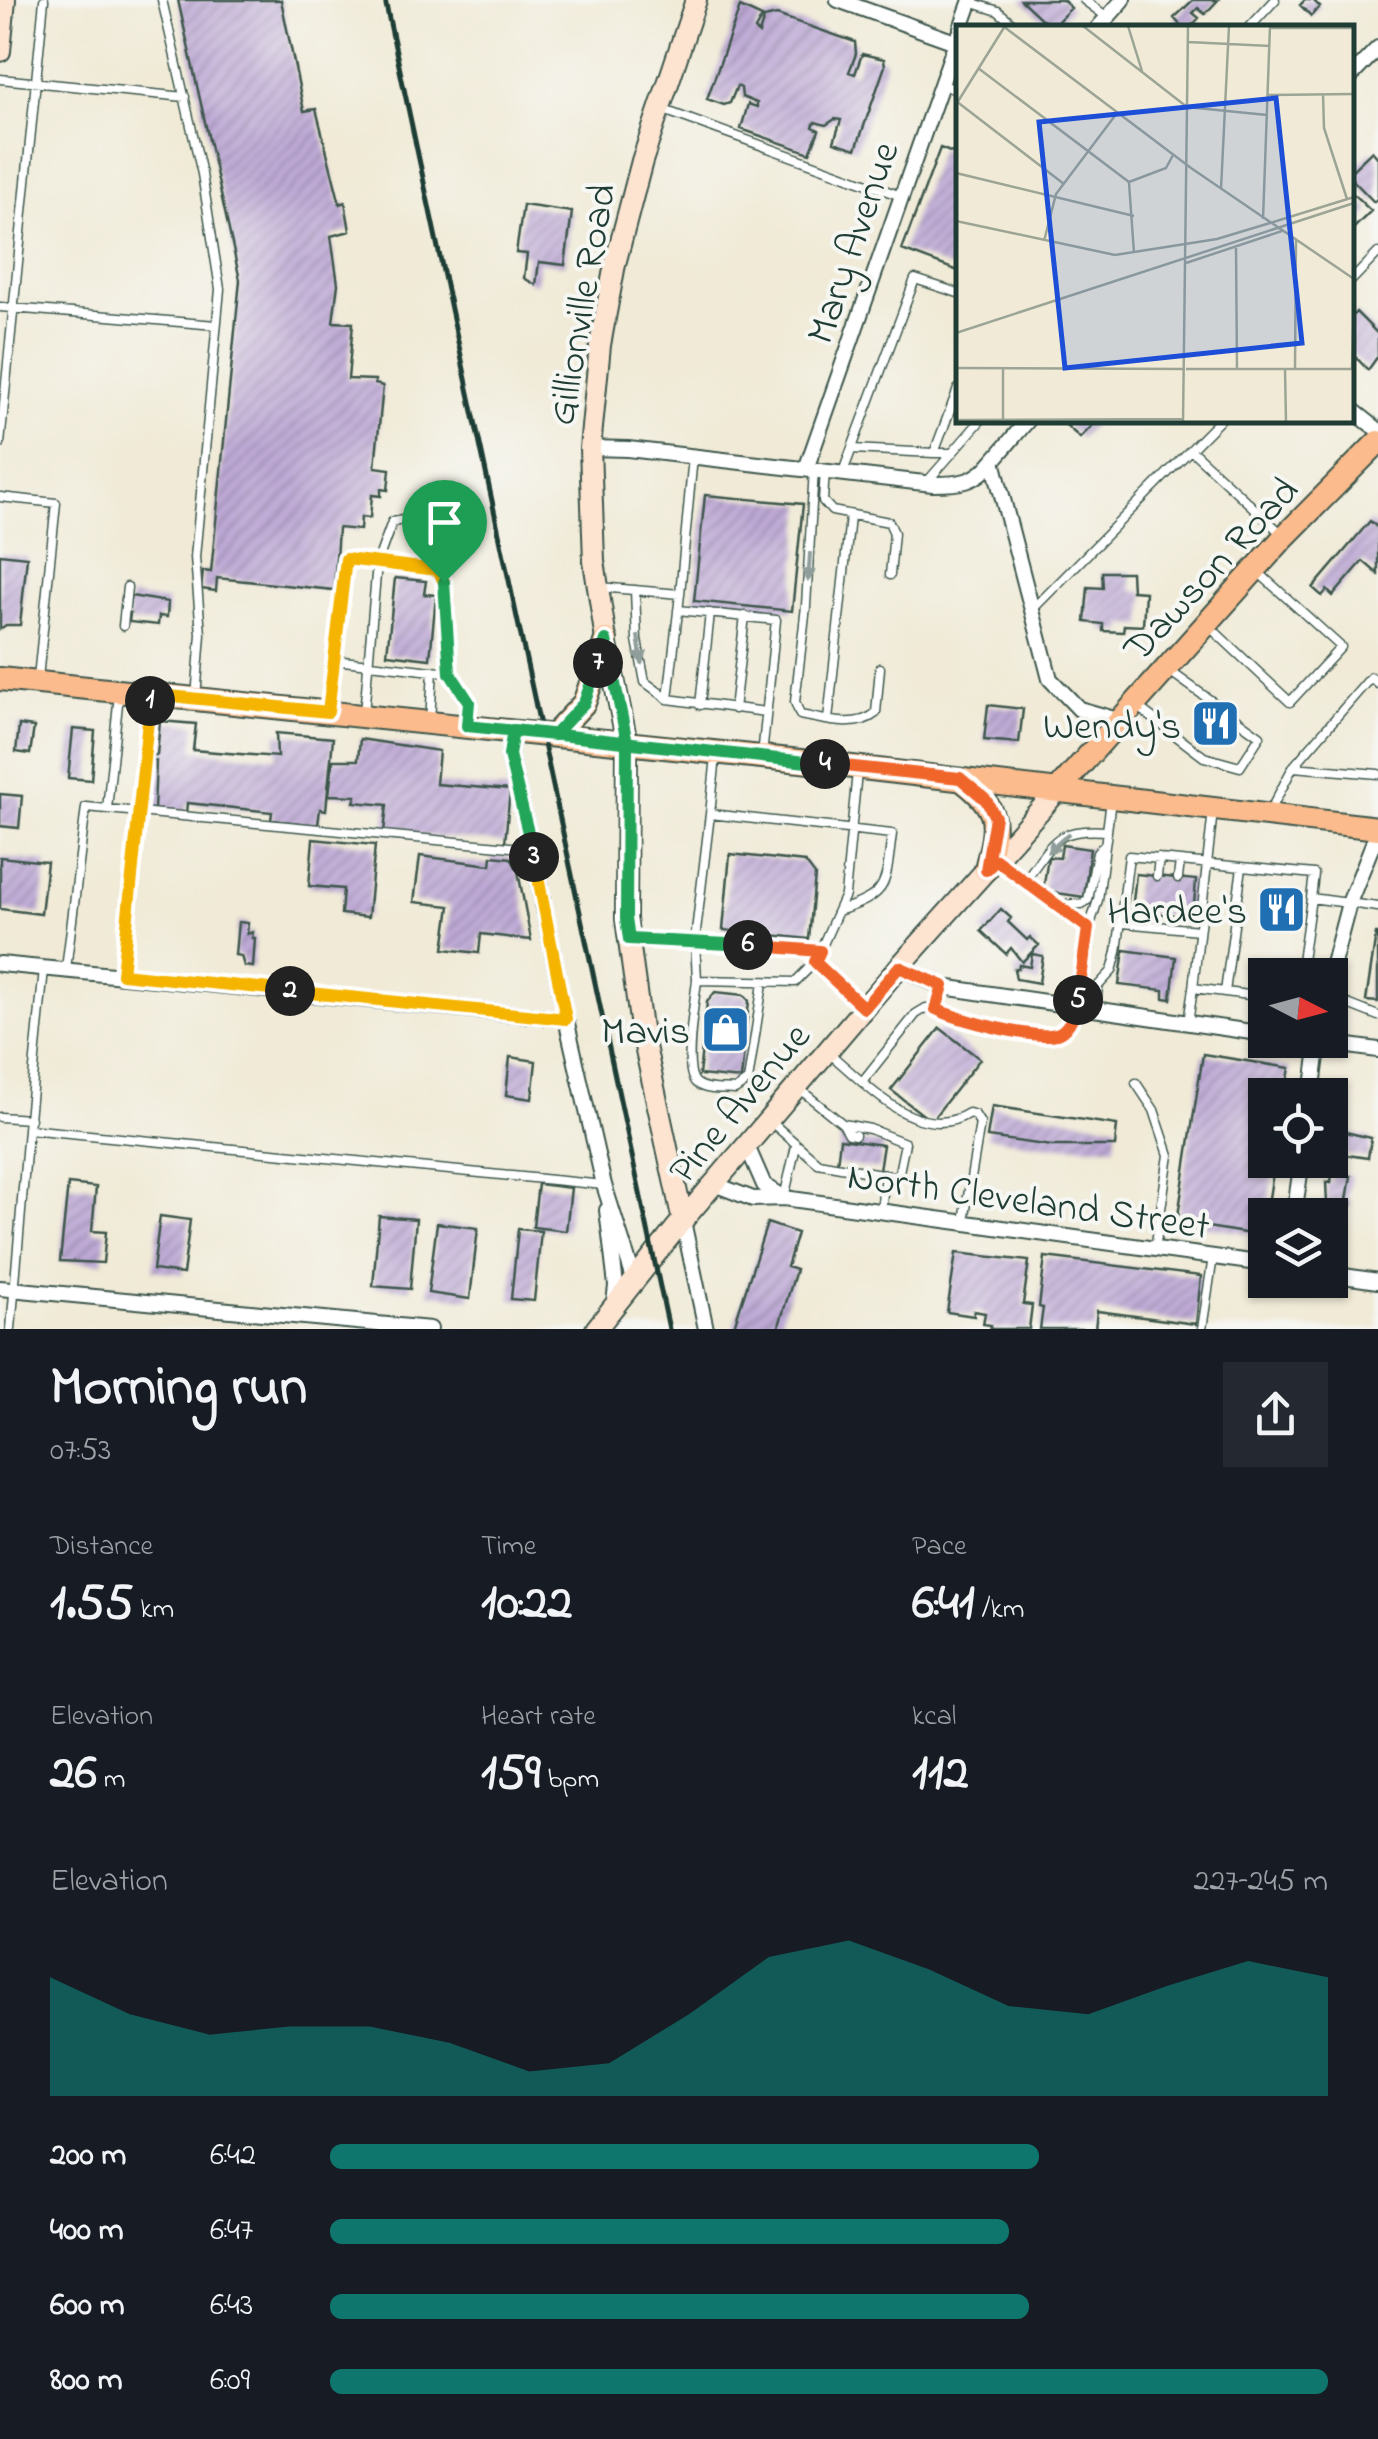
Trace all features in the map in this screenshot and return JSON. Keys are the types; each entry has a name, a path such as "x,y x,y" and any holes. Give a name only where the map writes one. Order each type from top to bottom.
{"main road":[{"path":"0,51 5,0"},
{"name":"Gillionville Road","path":"683,1220 641,1028 626,919 627,742 598,587 592,536 590,448 600,346 614,264 696,0"},
{"name":"Dawson Road","path":"1058,790 1284,536 1378,442"},
{"path":"554,735 584,703 606,640"},
{"path":"0,679 960,778 1378,830"},
{"path":"960,778 986,800 995,817 991,865"},
{"name":"Pine Avenue","path":"596,1329 683,1220 899,967 1058,790"}],"street":[{"path":"838,0 956,36"},
{"path":"1102,22 1124,0"},
{"name":"Mary Avenue","path":"962,25 970,1"},
{"name":"Mary Avenue","path":"815,470 901,196 956,43"},
{"path":"1353,74 1378,48"},
{"path":"1353,410 1378,430"},
{"path":"590,448 961,484 981,477 1026,422"},
{"path":"993,461 1050,679 1064,698 1079,709 1128,712"},
{"path":"513,730 509,755 566,1019 604,1185 635,1282"},
{"path":"1335,958 1350,903 1378,830"},
{"path":"0,964 566,1019"},
{"path":"899,967 943,986 1248,1031"},
{"path":"1348,1046 1378,1050"},
{"path":"747,1146 764,1185 784,1198"},
{"name":"North Cleveland Street","path":"714,1184 753,1199 784,1198 1248,1262"},
{"path":"604,1185 616,1286 614,1307"},
{"path":"683,1220 706,1329"},
{"path":"1348,1276 1378,1280"},
{"path":"7,1289 430,1329"}],"lane":[{"path":"0,444 44,0"},
{"path":"162,0 186,97 220,289 195,556 201,634 196,700"},
{"path":"1084,0 1102,22"},
{"path":"1252,25 1275,0"},
{"path":"970,1 998,10 1015,25"},
{"path":"0,79 186,97"},
{"path":"941,84 956,90"},
{"path":"660,108 901,196"},
{"path":"1353,279 1378,254"},
{"path":"843,472 915,279 956,291"},
{"path":"0,306 216,325"},
{"path":"934,453 956,394"},
{"path":"926,483 979,422"},
{"path":"1032,610 1218,422"},
{"path":"852,449 952,453"},
{"path":"1191,450 1284,536"},
{"path":"668,699 693,456"},
{"path":"815,470 823,501 832,512 888,522 894,533 890,575"},
{"path":"815,470 796,702 800,715 867,721 876,713 880,668"},
{"path":"0,497 56,502 37,683"},
{"path":"364,716 378,563 392,522 425,516 444,582 450,673 469,702 467,726"},
{"path":"828,720 850,516"},
{"path":"328,712 346,559 438,570"},
{"path":"1207,624 1290,702 1341,647 1256,570"},
{"path":"598,587 680,594"},
{"path":"124,626 128,588"},
{"path":"635,590 645,682 668,699 766,712"},
{"path":"678,610 776,620 762,757"},
{"path":"700,705 710,613"},
{"path":"734,708 744,616"},
{"path":"334,660 450,673"},
{"path":"1128,712 1204,757 1240,766 1260,736 1167,669"},
{"path":"430,721 433,671"},
{"path":"1268,815 1293,767 1371,678 1378,684"},
{"path":"107,809 119,691"},
{"path":"122,974 150,694"},
{"path":"716,752 695,940 697,980 689,1063 692,1079 700,1087 735,1090 748,1081 763,983"},
{"path":"1293,767 1378,774"},
{"path":"697,980 795,982 815,962 845,895 858,768"},
{"path":"862,1082 916,1014 926,1008 957,1019 1044,1035 1058,1034 1067,1027 1077,1006 1088,928 1098,900 1112,796"},
{"path":"66,969 86,807 532,849"},
{"path":"1188,1022 1213,808"},
{"path":"710,814 892,834 886,879 873,899 838,911"},
{"path":"1023,883 1067,832 1106,831"},
{"path":"1054,904 1082,904 1088,900 1098,853 1104,844"},
{"path":"1096,1009 1098,986 1112,970 1123,924 1129,856 1314,874 1302,958"},
{"path":"1156,876 1159,858"},
{"path":"1178,878 1180,861"},
{"path":"991,865 1088,928"},
{"path":"1225,992 1242,867"},
{"path":"1310,898 1378,907"},
{"path":"1152,912 1152,926"},
{"path":"1172,928 1174,915"},
{"path":"1123,924 1199,930"},
{"path":"629,939 695,940 820,951"},
{"path":"815,962 864,1008"},
{"path":"11,1329 7,1289 44,968"},
{"path":"936,1009 943,986"},
{"path":"1193,988 1248,995"},
{"path":"1348,1004 1378,1016"},
{"path":"828,1051 878,1097 931,1124 955,1122 969,1113 975,1116 980,1123 964,1222"},
{"path":"1136,1083 1154,1110 1168,1155 1155,1249"},
{"path":"797,1086 843,1124 849,1134 880,1134"},
{"path":"0,1117 29,1124 604,1185"},
{"path":"770,1121 818,1163 898,1177 904,1144 843,1124"},
{"path":"784,1198 796,1146"},
{"path":"881,1211 886,1175"},
{"path":"1202,1329 1212,1257"}],"building":[{"path":"178,0 281,0 304,111 316,109 340,204 345,202 350,231 331,236 338,284 333,322 353,323 348,379 375,380 375,384 383,386 375,467 390,469 388,490 381,489 381,496 372,495 370,518 361,517 360,530 338,528 334,590 217,578 216,591 201,589 203,571 211,572 240,280"},
{"path":"1021,0 1063,0 1071,8 1054,25 1048,25"},
{"path":"1193,0 1218,0 1205,14 1198,8 1193,13 1199,18 1193,25 1180,25 1174,18"},
{"path":"1313,0 1320,7 1311,16 1300,5"},
{"path":"740,7 762,17 755,30 759,34 764,18 777,15 855,42 856,54 849,72 855,74 862,54 884,59 885,66 856,149 834,142 841,120 826,125 815,122 813,127 819,130 810,153 741,129 748,104 757,107 757,103 742,97 741,88 737,86 730,103 724,105 707,99"},
{"path":"940,148 956,154 956,270 902,250"},
{"path":"1372,151 1378,158 1378,198 1374,202 1353,180 1353,169"},
{"path":"1353,194 1371,211 1353,229"},
{"path":"523,205 572,212 565,265 539,262 536,285 524,278 527,254 516,253"},
{"path":"1356,312 1378,334 1378,356 1368,370 1353,354"},
{"path":"1069,422 1096,422 1080,438 1066,425"},
{"path":"705,495 803,504 792,611 694,601"},
{"path":"1370,521 1378,528 1378,574 1363,561 1333,596 1327,590 1322,596 1313,588"},
{"path":"0,554 27,557 20,625 0,629"},
{"path":"1102,572 1131,572 1132,591 1145,592 1143,626 1124,625 1123,632 1103,631 1103,624 1085,622 1088,587 1103,588"},
{"path":"395,578 426,581 424,594 436,595 430,659 387,654"},
{"path":"131,596 168,602 167,617 159,616 158,625 129,622"},
{"path":"988,705 1023,709 1019,743 984,740"},
{"path":"160,721 196,724 193,750 277,757 276,733 333,738 326,810 320,809 318,825 271,820 272,812 187,803 186,814 154,810 156,761 152,760 157,755"},
{"path":"19,725 34,727 30,754 16,752"},
{"path":"73,729 95,731 91,780 68,778"},
{"path":"360,739 439,751 436,784 510,790 505,843 384,832 387,805 354,802 356,796 329,795 333,760 358,760"},
{"path":"0,794 22,796 19,828 0,826"},
{"path":"313,839 375,845 368,917 341,914 343,889 309,886"},
{"path":"1062,845 1090,849 1084,897 1043,891 1048,857 1060,858"},
{"path":"730,854 805,862 815,875 809,939 723,930"},
{"path":"420,856 491,865 492,856 511,858 518,871 531,940 481,934 479,953 444,949 450,906 414,902"},
{"path":"0,857 47,862 41,914 0,909"},
{"path":"1136,874 1196,880 1193,917 1132,911"},
{"path":"1001,909 1027,940 1030,937 1039,945 1022,962 1011,948 1006,954 981,931"},
{"path":"238,922 248,923 247,934 253,932 255,938 253,967 244,966 241,956 235,955"},
{"path":"1378,934 1378,1002 1366,1001"},
{"path":"1124,950 1176,957 1171,999 1164,998 1164,990 1119,985"},
{"path":"1032,954 1043,956 1039,983 1016,979 1014,969 1019,965 1030,967"},
{"path":"715,992 744,995 749,1001 741,1079 699,1075 707,1002"},
{"path":"940,1028 980,1059 931,1121 891,1090"},
{"path":"1203,1054 1290,1068 1288,1078 1248,1078 1248,1178 1272,1178 1269,1198 1248,1198 1248,1234 1177,1222"},
{"path":"510,1057 536,1061 532,1099 506,1095"},
{"path":"992,1106 1117,1125 1115,1146 1052,1146 987,1137"},
{"path":"1348,1133 1371,1138 1368,1158 1348,1155"},
{"path":"840,1139 883,1145 879,1170 837,1164"},
{"path":"1351,1176 1347,1198 1327,1198 1326,1182 1331,1183 1332,1178"},
{"path":"68,1184 96,1187 92,1231 106,1232 103,1263 60,1261"},
{"path":"538,1184 571,1188 566,1231 533,1227"},
{"path":"160,1216 190,1220 183,1274 153,1270"},
{"path":"379,1216 416,1219 410,1289 373,1286"},
{"path":"437,1223 478,1228 470,1299 428,1293"},
{"path":"767,1223 797,1233 787,1267 796,1270 778,1329 733,1329"},
{"path":"518,1229 541,1231 534,1301 511,1299"},
{"path":"956,1253 1029,1261 1023,1304 1032,1305 1029,1329 990,1329 991,1325 983,1324 985,1313 974,1311 974,1316 947,1312"},
{"path":"1045,1257 1201,1276 1196,1324 1097,1311 1095,1329 1040,1329"}],"railway":[{"path":"385,0 669,1329"}],"place":[{"name":"Wendy's","path":"1216,724"},
{"name":"Hardee's","path":"1282,909"},
{"name":"Mavis","path":"725,1029"}],"route":[{"path":"444,582 438,570 346,559 328,712 150,694 122,974 566,1019 509,755 513,730 627,742 658,746 960,778 979,792 995,817 986,870 996,860 1088,928 1077,1006 1067,1027 1058,1034 1044,1035 957,1019 936,1009 943,986 899,967 864,1008 815,962 820,951 695,940 629,939 627,742 606,640 584,703 554,735 467,726 469,702 450,673 444,582"}]}
